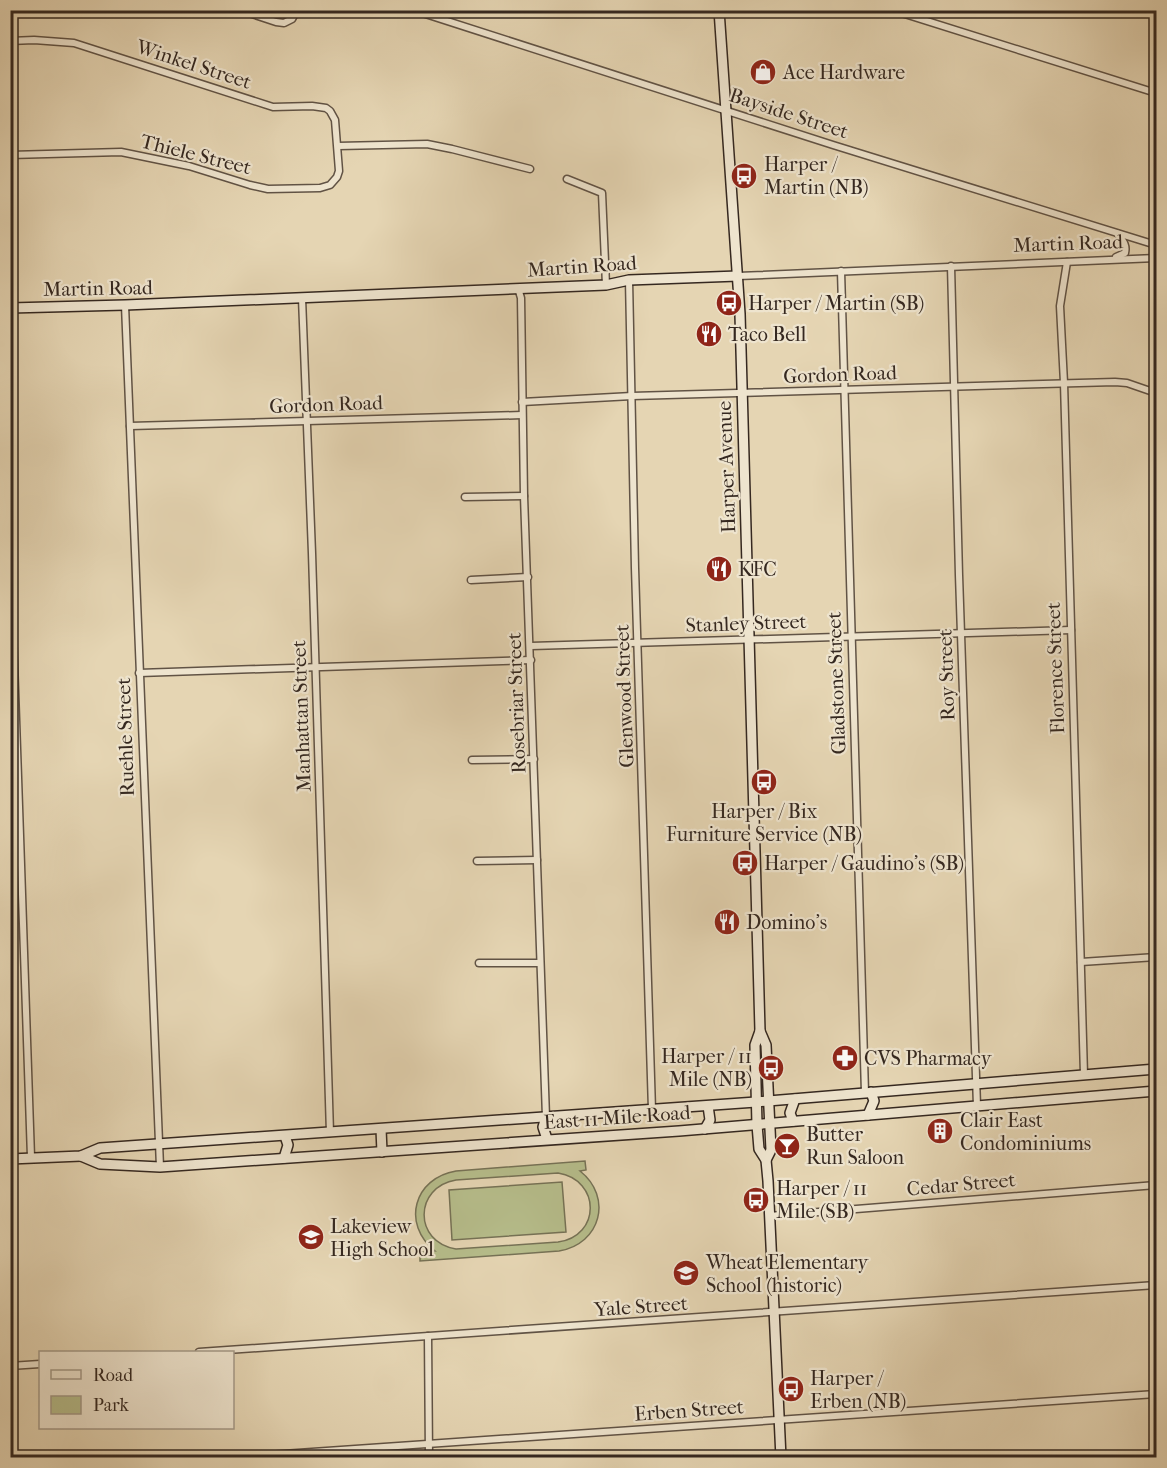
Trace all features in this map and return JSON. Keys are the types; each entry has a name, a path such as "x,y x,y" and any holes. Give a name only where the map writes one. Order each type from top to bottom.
{"main road":[{"name":"Harper Avenue","path":"719,10 738,276 760,1031 766,1045 771,1150 766,1160"},
{"name":"Martin Road","path":"10,308 606,285 629,280 738,276"},
{"name":"Harper Avenue","path":"760,1031 754,1045 757,1125 759,1149 766,1160 781,1458"},
{"name":"East 11 Mile Road","path":"10,1160 31,1157 81,1156 100,1148 708,1106 1156,1069"},
{"name":"East 11 Mile Road","path":"81,1156 100,1164 160,1167 705,1129 1156,1091"},
{"path":"868,1093 874,1101 868,1115"},
{"path":"793,1121 789,1113 795,1099"},
{"path":"705,1129 710,1120 708,1106"},
{"path":"546,1117 543,1127 547,1139"},
{"path":"381,1130 382,1152"},
{"path":"284,1158 288,1145 285,1136"}],"street":[{"path":"240,10 280,23 292,19 297,10"},
{"name":"Bayside Street","path":"413,10 1156,245"},
{"path":"892,10 1156,93"},
{"name":"Winkel Street","path":"10,41 40,40 74,43 273,107 320,106 333,115 338,146"},
{"path":"338,146 427,144 530,170"},
{"name":"Thiele Street","path":"10,155 121,152 189,166 250,185 285,189 320,188 334,182 339,171 338,146"},
{"path":"567,178 602,193 606,285"},
{"path":"1101,260 1125,253 1125,244 1118,234"},
{"name":"Martin Road","path":"738,276 1156,258"},
{"name":"Florence Street","path":"1067,262 1060,306 1065,384 1084,1075"},
{"name":"Roy Street","path":"951,266 975,1084"},
{"name":"Gladstone Street","path":"841,271 851,636 868,1093"},
{"name":"Glenwood Street","path":"629,280 652,1110"},
{"name":"Rosebriar Street","path":"518,288 521,298 524,496 546,1117"},
{"name":"Manhattan Street","path":"302,298 330,1133"},
{"name":"Ruehle Street","path":"126,305 160,1167"},
{"name":"Gordon Road","path":"522,402 632,396 1121,382 1156,393"},
{"name":"Gordon Road","path":"130,426 522,415"},
{"path":"465,496 524,496"},
{"path":"10,544 31,1157"},
{"path":"471,579 528,577"},
{"name":"Stanley Street","path":"531,646 1071,630"},
{"path":"139,673 531,660"},
{"path":"472,760 534,759"},
{"path":"477,861 537,860"},
{"path":"1081,963 1156,957"},
{"path":"479,963 540,963"},
{"path":"975,1084 977,1106"},
{"name":"Cedar Street","path":"769,1216 1156,1185"},
{"name":"Yale Street","path":"226,1351 774,1314 1156,1285"},
{"path":"428,1336 429,1458"},
{"path":"10,1366 39,1364"},
{"name":"Erben Street","path":"224,1458 1156,1394"}],"green space":[{"path":"585,1161 586,1170 580,1171 597,1193 598,1218 585,1239 573,1247 559,1251 420,1261 420,1252 435,1251 424,1240 418,1228 417,1204 422,1192 430,1183 442,1175 456,1171","holes":["558,1173 572,1178 582,1186 588,1196 590,1208 588,1219 582,1230 572,1238 558,1242 456,1249 442,1244 432,1236 426,1226 424,1214 426,1203 432,1193 442,1185 456,1180"]},
{"path":"562,1182 566,1232 452,1240 449,1190"}],"place":[{"name":"Ace Hardware","path":"763,72"},
{"name":"Harper / Martin (NB)","path":"744,176"},
{"name":"Harper / Martin (SB)","path":"729,303"},
{"name":"Taco Bell","path":"709,334"},
{"name":"KFC","path":"719,569"},
{"name":"Harper / Bix Furniture Service (NB)","path":"764,782"},
{"name":"Harper / Gaudino's (SB)","path":"745,863"},
{"name":"Domino's","path":"727,922"},
{"name":"CVS Pharmacy","path":"845,1058"},
{"name":"Harper / 11 Mile (NB)","path":"771,1068"},
{"name":"Clair East Condominiums","path":"940,1131"},
{"name":"Butter Run Saloon","path":"787,1146"},
{"name":"Harper / 11 Mile (SB)","path":"756,1200"},
{"name":"Lakeview High School","path":"311,1237"},
{"name":"Wheat Elementary School (historic)","path":"686,1273"},
{"name":"Harper / Erben (NB)","path":"791,1389"}]}
